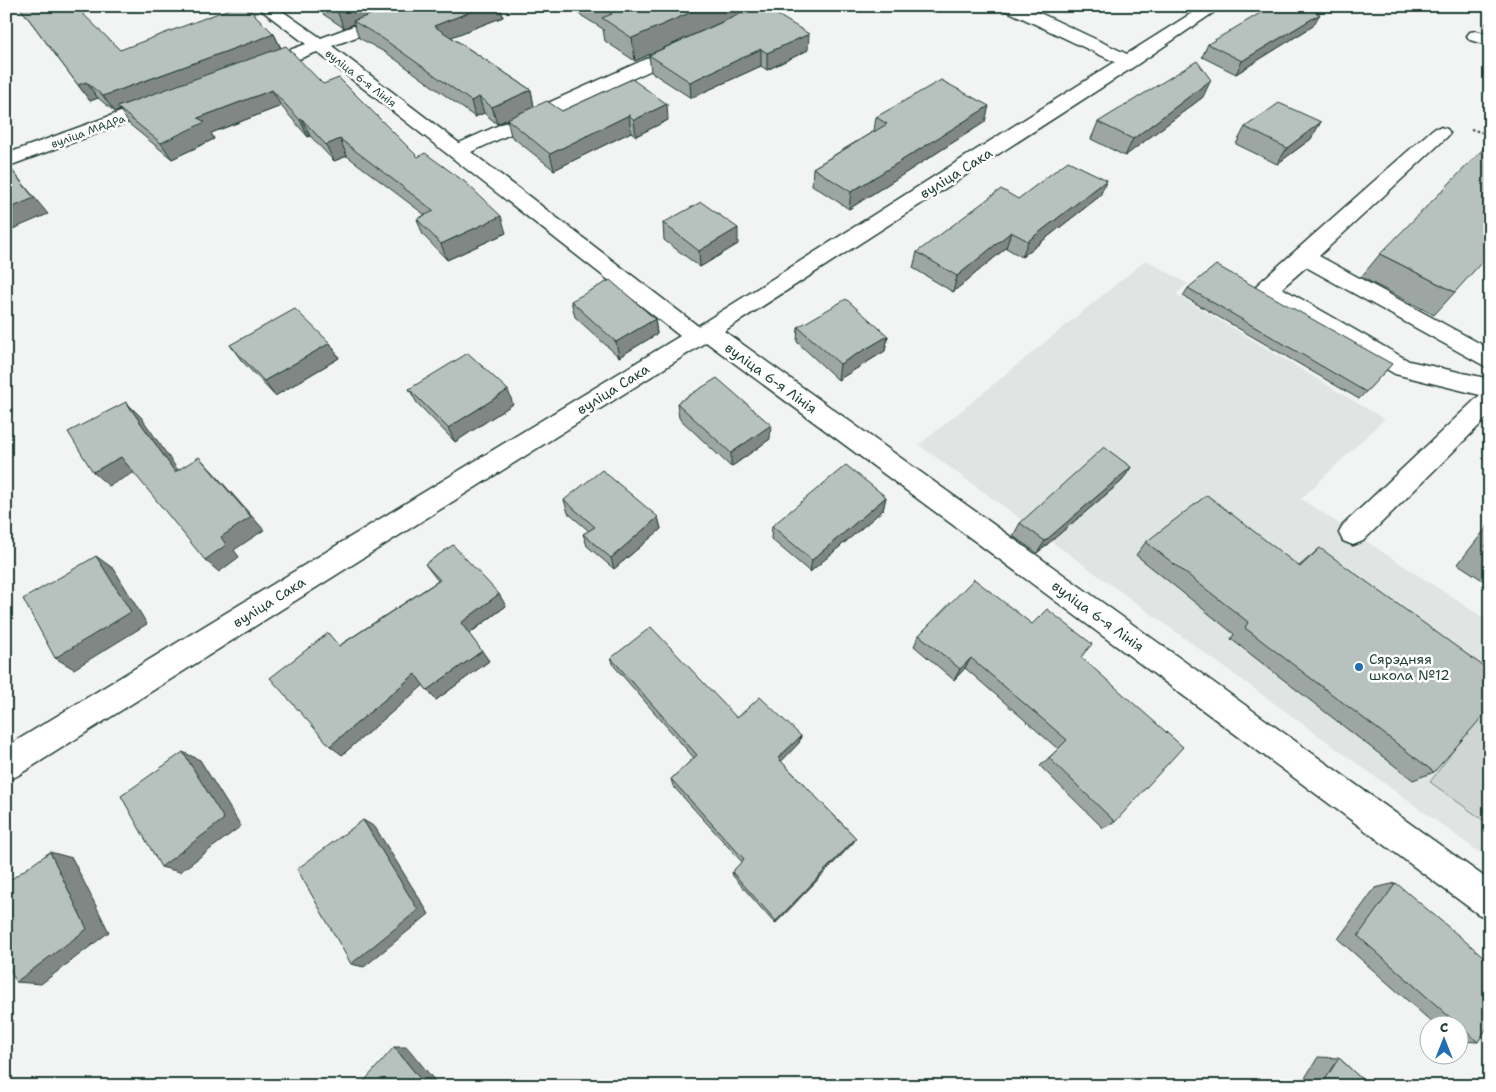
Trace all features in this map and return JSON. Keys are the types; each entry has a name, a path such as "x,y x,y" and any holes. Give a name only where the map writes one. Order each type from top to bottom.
{"street":[{"name":"вуліца 6-я Лінія","path":"264,6 319,45 456,152 702,334 1490,902"},
{"path":"246,72 423,6"},
{"path":"722,32 775,6"},
{"path":"1011,6 1129,62"},
{"name":"вуліца Сака","path":"6,765 702,334 1216,6"},
{"path":"456,152 704,40"},
{"name":"вуліца МАДРа","path":"6,161 172,100"},
{"path":"1440,133 1304,257 1266,289 1403,368 1490,388"},
{"path":"1304,257 1490,360"},
{"path":"1354,533 1490,400"}],"shaded area":[{"path":"1146,260 1188,284 1176,294 1384,419 1301,499 1490,622 1490,860 919,445"},
{"path":"1490,701 1490,825 1430,782"}],"building":[{"path":"19,6 75,6 120,50 237,6 246,6 274,34 103,96 86,82 78,85"},
{"path":"330,6 351,6 337,11"},
{"path":"395,6 485,6 434,26 531,90 492,107 479,97 471,101 382,38 353,21"},
{"path":"600,6 705,6 632,38 602,18 612,14"},
{"path":"758,6 763,6 809,34 767,53 761,49 690,82 649,55"},
{"path":"1272,6 1303,6 1320,14 1242,61 1208,44"},
{"path":"286,46 323,84 339,78 418,157 425,153 465,182 501,216 441,244 417,219 434,211 340,139 326,145 272,90 198,118 205,122 161,143 117,107"},
{"path":"1197,61 1211,80 1133,139 1098,122"},
{"path":"632,79 667,104 634,120 629,115 550,154 507,119 547,101 562,111"},
{"path":"941,80 989,106 851,192 813,168 887,124 876,117"},
{"path":"1279,103 1321,122 1287,148 1245,127"},
{"path":"1490,142 1490,253 1455,292 1380,254"},
{"path":"1068,161 1107,180 1028,241 1011,232 957,276 917,252 1001,189 1018,199"},
{"path":"6,163 34,198 6,210"},
{"path":"701,202 738,228 699,251 663,223"},
{"path":"1216,265 1392,364 1366,392 1188,288"},
{"path":"610,280 655,319 616,342 571,301"},
{"path":"846,299 888,336 840,364 798,327"},
{"path":"295,309 330,343 264,381 230,345"},
{"path":"468,353 508,390 448,428 409,389"},
{"path":"717,378 771,425 731,453 677,403"},
{"path":"126,402 175,472 199,457 251,517 221,537 226,545 205,560 121,457 93,472 68,432"},
{"path":"1104,447 1131,467 1045,541 1020,523"},
{"path":"846,465 886,497 812,560 772,526"},
{"path":"602,470 658,517 611,558 583,534 595,527 564,500"},
{"name":"Сярэдняя школа №12","path":"1207,495 1300,567 1320,548 1490,671 1490,708 1434,772 1245,628 1248,622 1146,542"},
{"path":"1490,540 1490,549 1485,546"},
{"path":"453,545 499,594 461,623 482,651 427,690 415,674 330,746 270,678 328,633 339,646 440,580 425,564"},
{"path":"96,556 131,612 55,658 23,599"},
{"path":"974,579 1032,624 1047,609 1092,644 1081,657 1183,747 1115,822 1049,758 1067,740 971,658 960,669 919,635"},
{"path":"651,627 737,718 760,697 801,736 778,758 856,838 776,921 732,872 744,859 671,779 697,755 611,658"},
{"path":"183,752 224,819 161,867 121,796"},
{"path":"363,820 418,910 351,964 297,869"},
{"path":"50,852 87,929 16,982 6,961 6,883"},
{"path":"1396,883 1490,962 1490,1023 1478,1042 1468,1033 1468,1014 1446,1014 1358,936"},
{"path":"394,1047 426,1086 360,1086"},
{"path":"1339,1058 1369,1086 1321,1086"}],"place":[{"name":"Сярэдняя школа №12","path":"1359,667"}]}
